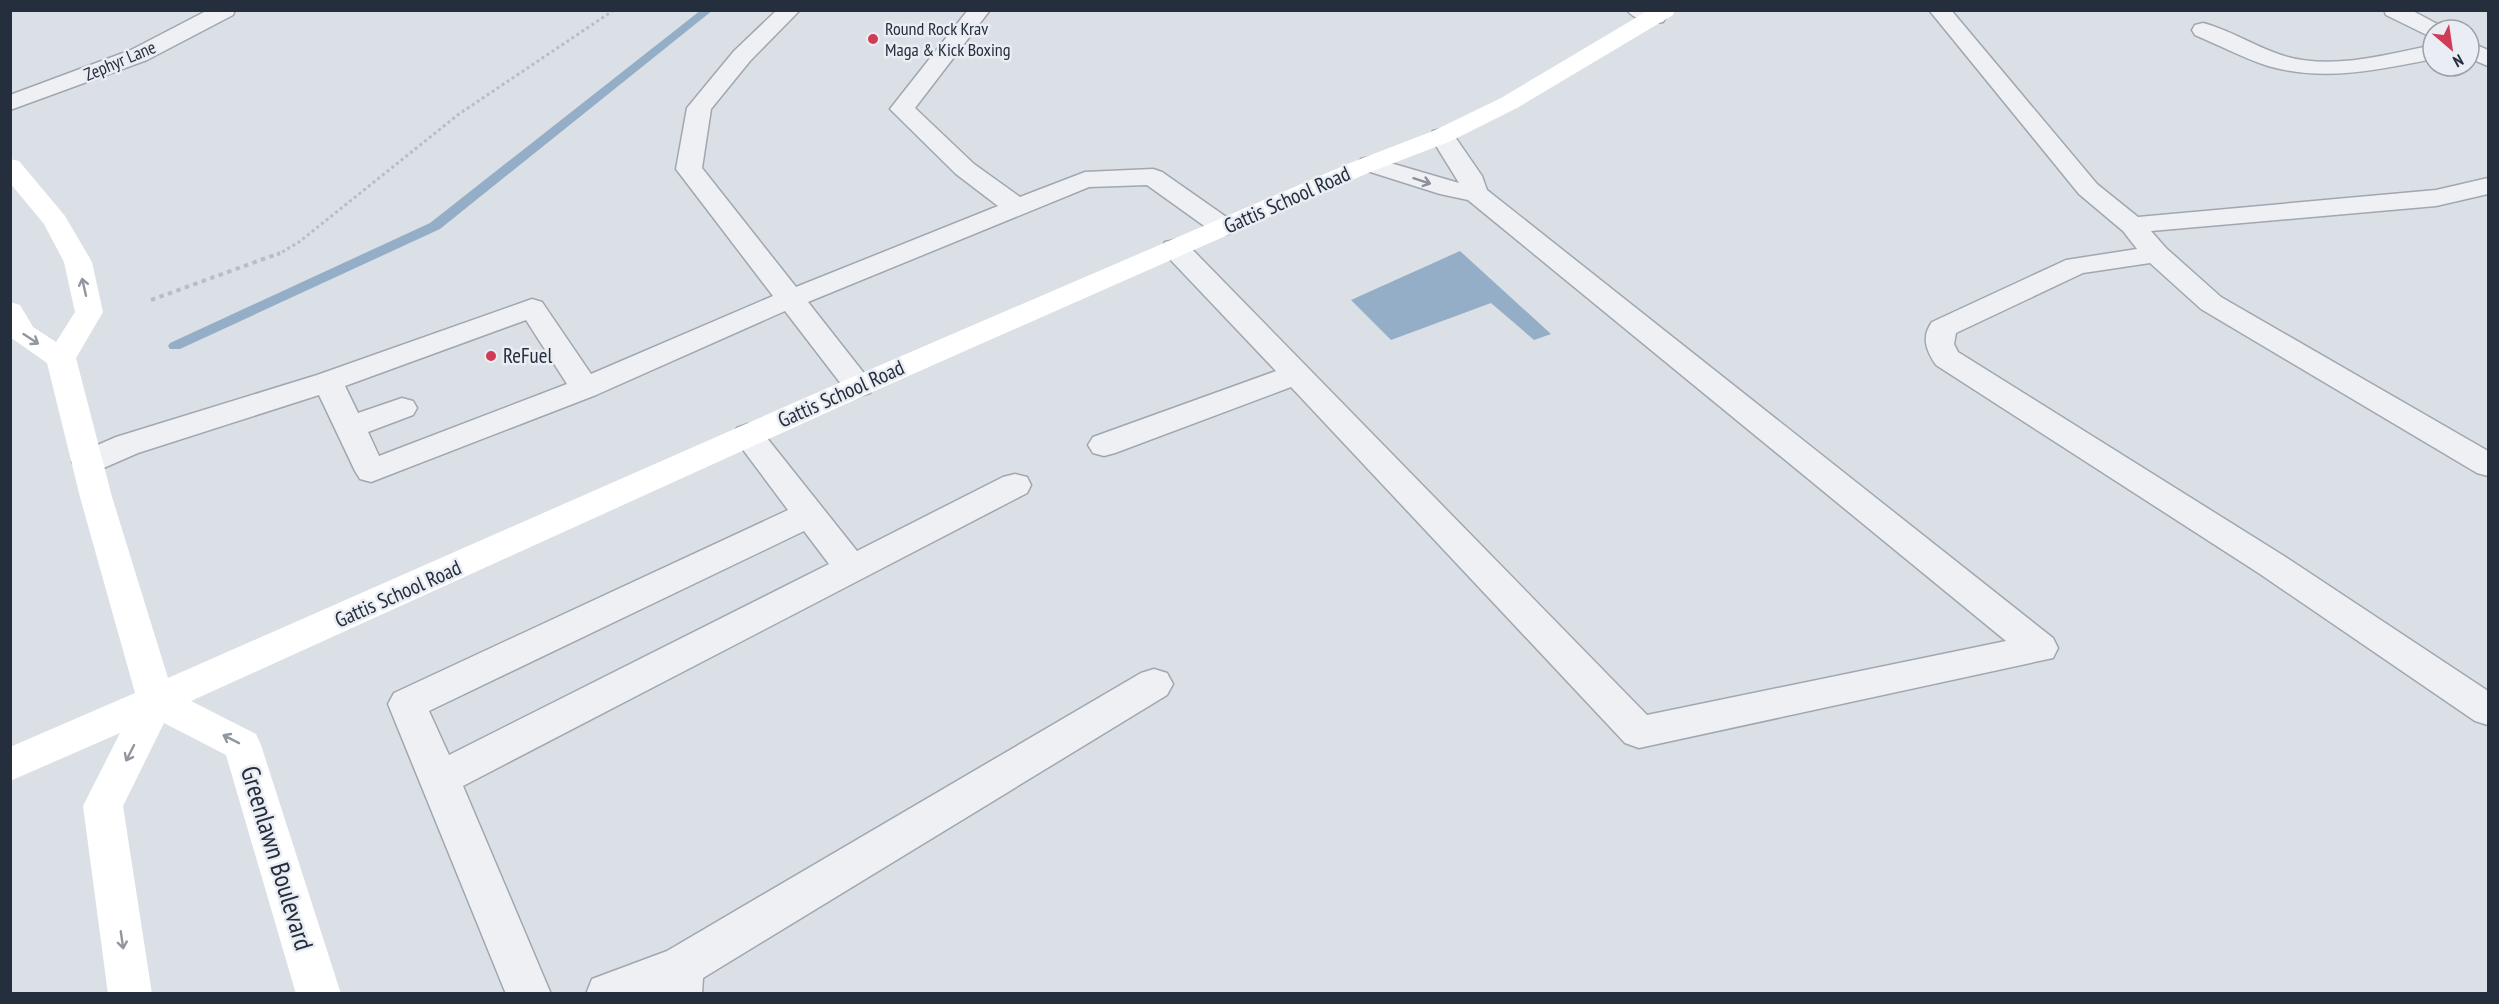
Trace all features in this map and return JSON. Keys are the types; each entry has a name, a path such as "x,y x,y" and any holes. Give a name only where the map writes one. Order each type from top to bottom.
{"main road":[{"name":"Gattis School Road","path":"10,765 859,386 1370,164 1442,136 1551,80 1652,13"},
{"path":"10,166 56,222 78,262 89,312 61,358"},
{"path":"10,310 22,333 61,358 156,701 103,806 130,993"},
{"name":"Greenlawn Boulevard","path":"156,701 242,745 319,993"}],"street":[{"name":"Zephyr Lane","path":"10,103 139,55 225,10"},
{"path":"790,10 742,56 699,108 689,169 859,386"},
{"path":"980,10 902,109 965,170 1015,206"},
{"path":"1939,10 2088,189 2132,225 2156,254 2211,303 2488,465"},
{"path":"2394,10 2421,25"},
{"path":"2203,30 2277,60 2298,66 2328,67 2382,62 2421,54"},
{"path":"1442,136 1469,176 1476,194"},
{"path":"1175,248 1640,732 2040,648 1476,194 1449,189 1370,164"},
{"path":"328,382 371,471 585,388 792,298 1015,206 1085,180 1153,177 1223,228"},
{"path":"2132,225 2436,198 2488,186"},
{"path":"2156,254 2076,266 1942,328 1938,344 1946,358 2272,565 2488,710"},
{"path":"88,462 127,445 328,382 532,308 553,353 585,388"},
{"path":"1104,445 1296,374"},
{"path":"350,427 402,408"},
{"path":"748,435 852,569"},
{"path":"440,779 493,739 667,651 852,569 1015,485"},
{"path":"529,993 407,704 463,683 635,601 809,514"},
{"path":"608,993 680,980 1154,684"}],"path":[{"path":"151,300 277,255 298,242 459,114 614,10"}],"water":[{"path":"1460,251 1551,334 1534,340 1491,303 1391,340 1351,300"}],"waterway":[{"path":"175,346 435,226 708,10"}],"place":[{"name":"Round Rock Krav Maga & Kick Boxing","path":"873,39"},
{"name":"ReFuel","path":"491,356"}]}
